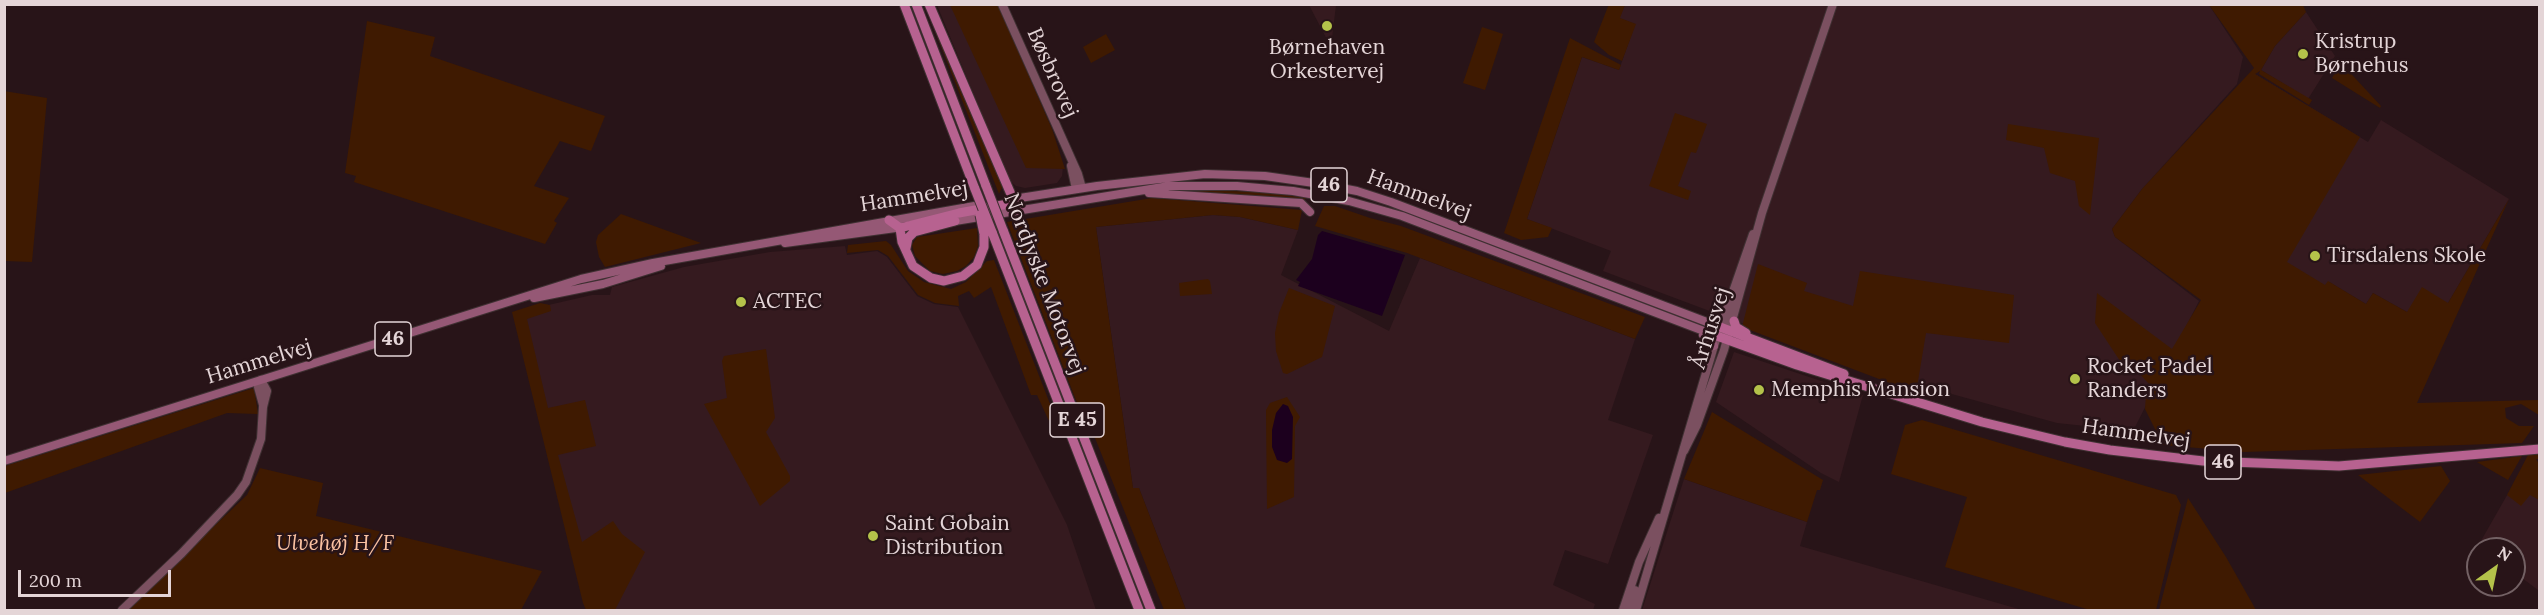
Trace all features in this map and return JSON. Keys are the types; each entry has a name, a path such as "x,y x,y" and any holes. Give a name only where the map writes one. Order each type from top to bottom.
{"highway":[{"name":"Nordjyske Motorvej","path":"904,4 988,233 1139,610"},
{"name":"Nordjyske Motorvej","path":"916,4 1151,610"},
{"path":"900,228 959,213 1008,204 1013,199 929,4"},
{"path":"889,220 900,228 906,253 913,266 931,279 944,281 955,279 971,271 977,265 988,233"},
{"path":"906,253 910,234 956,221"},
{"name":"Hammelvej","path":"1724,333 1816,364 1912,401"},
{"name":"Hammelvej","path":"1724,333 1797,365 1912,401 1982,422 2065,442 2110,450 2203,461 2339,466 2540,449"}],"main road":[{"name":"Bøsbrovej","path":"1002,4 1078,174 1079,190"},
{"name":"Århusvej","path":"1636,610 1669,495 1833,4"},
{"name":"Hammelvej","path":"4,461 598,275 653,263 1013,199 1218,173 1286,178 1334,186 1391,202 1724,333"},
{"name":"Hammelvej","path":"746,247 956,221 1130,191 1184,185 1237,186 1293,191 1349,201 1402,216 1631,302 1724,333"},
{"path":"1006,213 1079,190 1091,198"},
{"path":"1130,191 1302,203 1310,212"},
{"name":"Århusvej","path":"1684,451 1697,425 1742,263 1762,213"},
{"name":"Hammelvej","path":"524,299 595,286 676,259"},
{"path":"595,286 602,279 653,263"},
{"path":"541,297 595,280 598,275"},
{"path":"122,610 169,566 237,495 246,482 259,448 267,391 261,380"},
{"name":"Århusvej","path":"1623,610 1639,562 1669,495"},
{"path":"1629,610 1639,562"}],"shaded area":[{"path":"937,5 996,5 1063,166 1062,176 1057,183 1025,188 1016,186 1009,180"},
{"name":"Børnehaven Orkestervej","path":"1309,5 1336,5 1331,47"},
{"path":"1625,5 2209,5 2243,57 2237,84 2142,189 2112,229 2115,237 2199,301 2133,431 2057,423 1872,372 1603,271 1611,251 1527,219 1582,57 1619,70 1635,24 1619,18"},
{"name":"Kristrup Børnehus","path":"2306,12 2335,56 2308,99 2261,70 2275,46"},
{"path":"2255,74 2368,142 2381,120 2509,199 2448,303 2407,312 2373,293 2366,304 2329,282 2326,286 2214,301"},
{"path":"1213,215 1240,217 1298,230 1281,275 1389,331 1420,258 1635,339 1608,420 1653,435 1608,564 1565,550 1553,585 1595,604 1593,610 1186,610 1139,488 1133,488 1096,227"},
{"path":"1322,231 1405,255 1382,316 1298,286 1300,282 1296,280 1312,259 1318,235"},
{"path":"845,246 847,255 877,251 887,257 917,296 934,304 958,307 1067,525 1096,610 598,610 518,312 592,295 610,295 612,287 684,267 770,252"},
{"path":"1734,352 1863,395 1839,482 1821,473 1716,402"},
{"path":"1283,404 1288,406 1293,417 1292,459 1287,463 1277,460 1272,447 1272,430 1276,413"},
{"path":"1684,479 1807,522 1800,546 2022,610 1642,610"},
{"path":"2514,483 2539,490 2538,590 2526,581 2526,537 2483,537"}],"green space":[{"path":"1609,4 1625,5 1620,18 1636,24 1622,61 1609,55 1594,42"},
{"path":"950,5 998,5 1052,129 1065,169 1026,168"},
{"name":"Tirsdalens Skole","path":"2209,5 2303,5 2306,12 2275,46 2261,70 2312,100 2309,105 2259,74 2260,71 2255,74 2360,137 2287,262 2325,285 2328,281 2366,304 2373,293 2407,312 2422,287 2448,303 2509,199 2417,403 2539,400 2539,415 2521,404 2505,408 2506,418 2519,426 2534,426 2522,443 2244,452 2163,445 2145,409 2146,395 2151,386 2132,366 2122,364 2095,323 2097,293 2172,349 2201,300 2115,237 2112,229 2142,189 2254,68"},
{"path":"367,21 435,37 430,56 605,116 591,151 560,141 534,186 569,198 554,221 557,223 545,244 354,182 356,176 345,173"},
{"path":"932,24 1004,183 999,194"},
{"path":"1482,27 1503,34 1485,90 1463,83"},
{"path":"1106,34 1115,50 1091,63 1083,47"},
{"path":"1570,38 1621,65 1619,70 1582,57 1527,219 1552,228 1548,237 1521,240 1504,233"},
{"path":"2341,63 2381,106 2380,108 2332,78"},
{"path":"4,91 47,98 32,262 5,261"},
{"path":"1675,113 1707,124 1696,153 1691,152 1678,186 1691,191 1688,200 1649,186"},
{"path":"2008,124 2099,138 2090,215 2079,206 2075,181 2050,173 2044,148 2006,140"},
{"path":"1188,190 1265,192 1306,198 1303,201 1188,193"},
{"path":"1152,198 1302,210 1298,230 1240,217 1213,215 1096,227 1133,488 1139,488 1186,610 1164,610 1095,438 1084,421 1007,222"},
{"path":"1324,206 1335,206 1401,226 1645,317 1635,339 1407,253 1315,226"},
{"path":"621,214 701,243 605,267 599,257 596,242 598,235"},
{"path":"977,228 978,246 974,257 966,266 957,271 943,274 930,271 915,256 912,245 917,237"},
{"path":"886,241 908,271 924,282 951,289 966,282 987,261 994,260 1059,427 1054,427 1048,419 1037,395 1031,395 991,287 974,298 969,291 958,296 959,306 935,303 918,295 888,256 878,250 847,253 848,245"},
{"path":"1758,264 1807,283 1804,291 1853,306 1860,271 2014,295 2009,343 1926,333 1916,393 1742,327"},
{"path":"1208,279 1212,294 1180,296 1179,283"},
{"path":"1289,288 1335,306 1322,357 1287,374 1283,373 1276,351 1275,333 1279,313"},
{"path":"540,303 550,305 551,311 527,319 548,408 585,400 596,446 558,455 582,542 613,521 622,534 645,552 615,610 586,610 583,603 512,312"},
{"path":"766,349 775,418 766,432 790,476 790,481 760,506 704,404 727,398 722,361 724,356"},
{"path":"254,388 258,414 227,413 5,493 5,466"},
{"path":"1287,397 1300,417 1295,426 1294,497 1267,509 1266,410 1270,403"},
{"path":"1712,412 1823,480 1820,490 1817,490 1807,522 1684,479"},
{"path":"1922,420 2176,495 2181,505 2156,610 2090,610 1945,567 1967,497 1891,474 1905,425"},
{"path":"2539,454 2539,459 2536,459 2539,464 2539,500 2530,495 2521,506 2507,495 2528,455"},
{"path":"2522,456 2508,480 2477,462"},
{"path":"2441,466 2450,481 2420,522 2358,475"},
{"name":"Ulvehøj H/F","path":"260,468 323,483 316,516 542,571 521,610 126,610 247,495"},
{"path":"2188,498 2226,557 2256,610 2159,610"}],"place":[{"name":"Børnehaven Orkestervej","path":"1327,26"},
{"name":"Kristrup Børnehus","path":"2303,54"},
{"name":"Tirsdalens Skole","path":"2315,256"},
{"name":"ACTEC","path":"741,302"},
{"name":"Rocket Padel Randers","path":"2075,379"},
{"name":"Memphis Mansion","path":"1759,390"},
{"name":"Saint Gobain Distribution","path":"873,536"}]}
